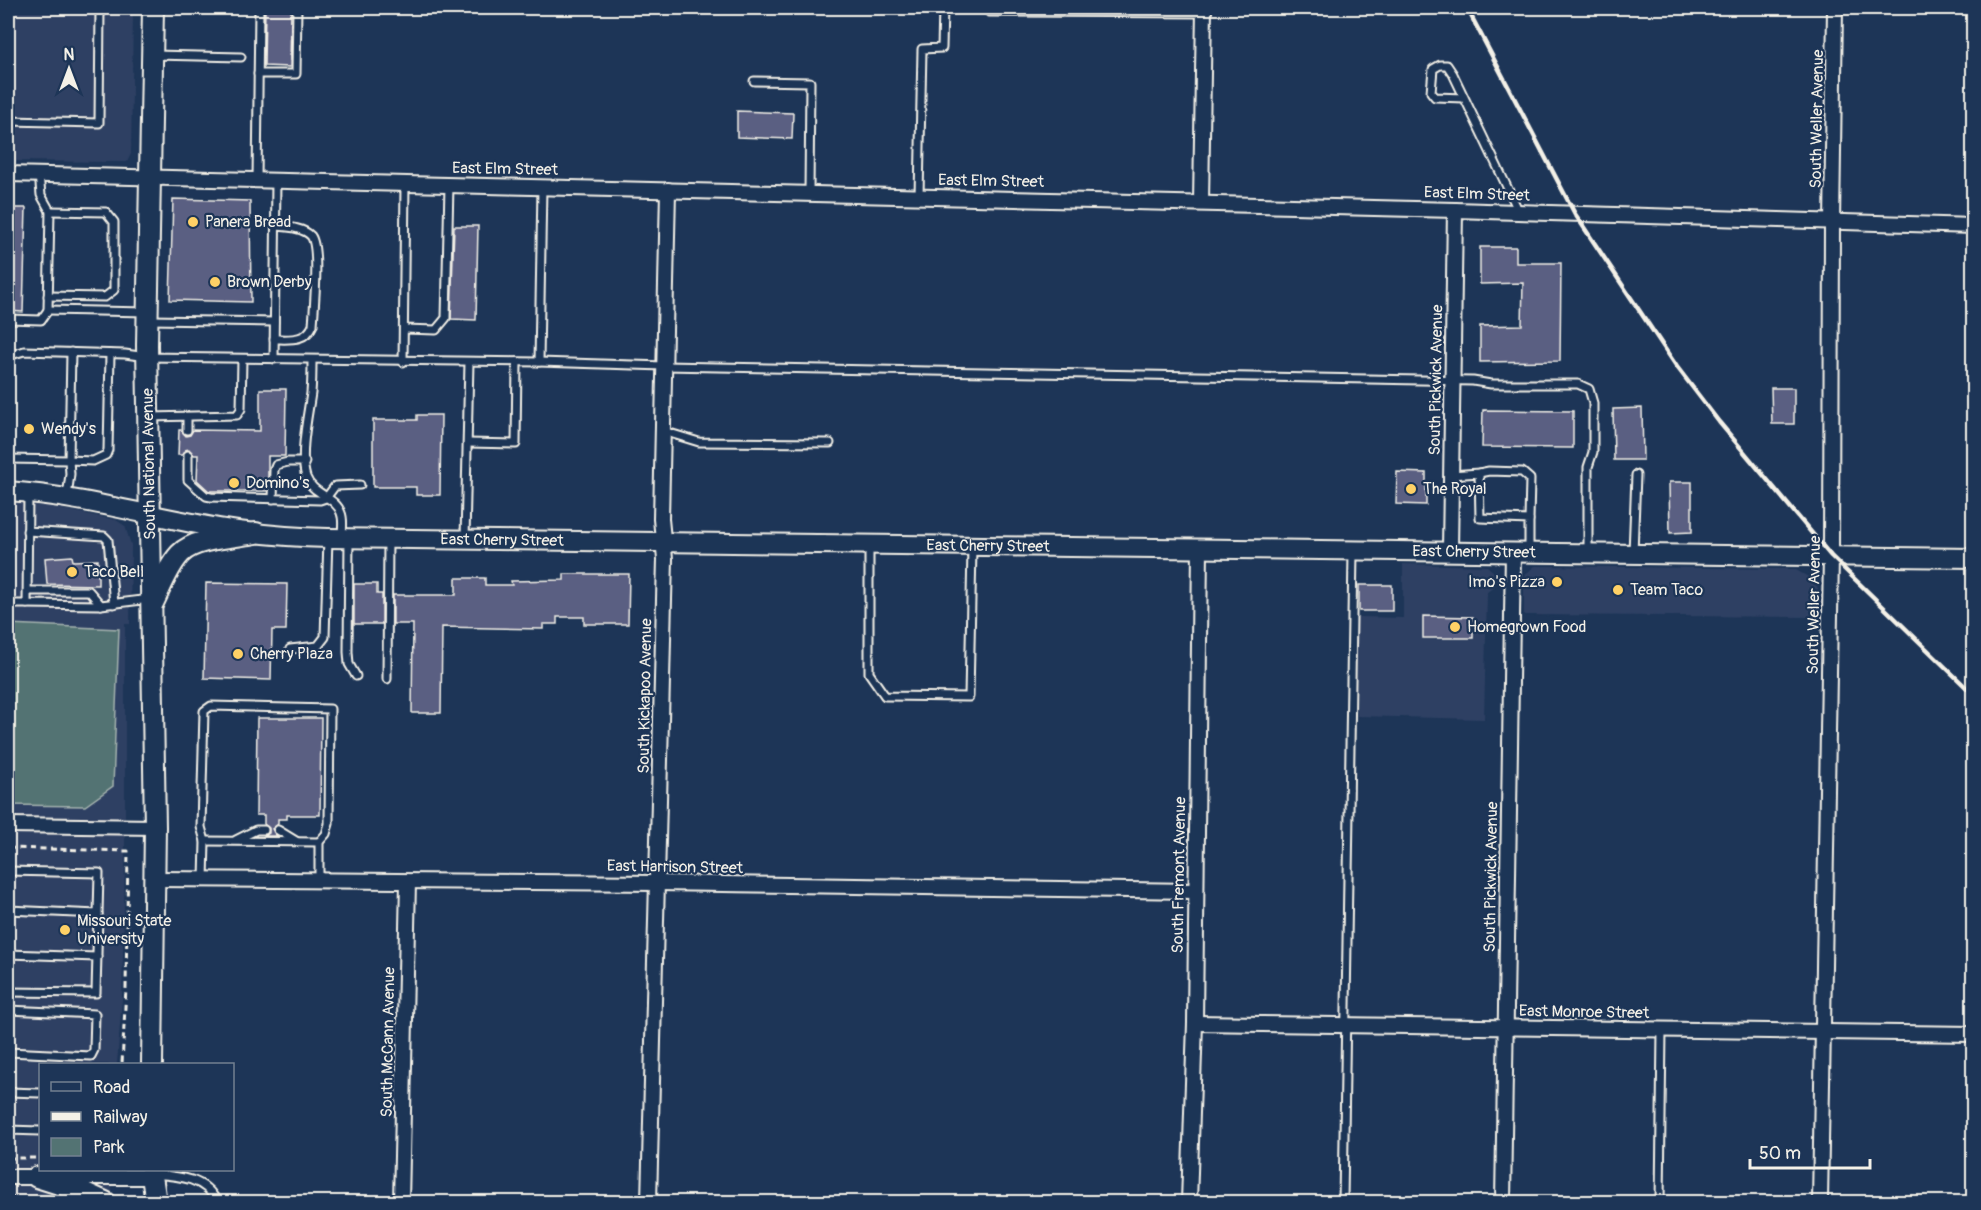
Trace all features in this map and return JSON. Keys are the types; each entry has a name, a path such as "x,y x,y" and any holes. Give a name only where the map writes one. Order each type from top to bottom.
{"main road":[{"name":"South National Avenue","path":"152,1063 155,827 147,357 153,8"},
{"path":"151,604 180,554 193,545 256,533"},
{"path":"44,1171 105,1203"},
{"path":"143,1203 151,1174"},
{"path":"151,1174 156,1203"}],"street":[{"name":"South Weller Avenue","path":"1820,1203 1832,556 1832,223 1835,8"},
{"path":"1201,203 1204,10"},
{"name":"East Elm Street","path":"8,174 1201,203 1974,226"},
{"name":"South Kickapoo Avenue","path":"649,1203 664,571 661,519 668,190"},
{"name":"South Pickwick Avenue","path":"1450,550 1455,210"},
{"name":"East Cherry Street","path":"8,491 67,499 256,533 340,538 1974,558"},
{"name":"South Fremont Avenue","path":"1190,1203 1195,1023 1200,548"},
{"name":"South Pickwick Avenue","path":"1503,1203 1506,1027 1521,551"},
{"path":"8,825 155,827"},
{"name":"East Harrison Street","path":"154,879 658,883 1195,891"},
{"name":"South McCann Avenue","path":"401,1203 408,882"},
{"name":"East Monroe Street","path":"1195,1023 1974,1034"},
{"path":"8,1177 39,1168"},
{"path":"95,1171 151,1174"}],"lane":[{"path":"8,121 99,123 100,8"},
{"path":"256,180 259,8"},
{"path":"258,74 296,74 297,8"},
{"path":"919,196 922,49 942,48 943,8"},
{"path":"989,12 1204,10"},
{"path":"152,55 241,57"},
{"path":"1464,98 1435,97 1431,92 1432,69 1440,65 1447,65 1464,98 1519,212"},
{"path":"754,81 810,82 809,194"},
{"path":"8,319 41,320 48,310 50,211 41,195 39,174"},
{"path":"273,359 276,181"},
{"path":"403,362 405,184"},
{"path":"404,329 436,330 446,318 449,185"},
{"path":"539,362 542,187"},
{"path":"48,296 105,297 114,290 114,222 106,212 50,211"},
{"path":"274,339 300,339 310,332 313,326 315,257 314,245 310,236 294,227 275,226"},
{"path":"48,310 274,322"},
{"path":"8,356 24,351 147,357 539,362 1452,381 1491,384 1578,384 1589,389 1593,402 1593,452 1588,466 1588,552"},
{"path":"67,499 70,474 70,352"},
{"path":"8,459 93,461 106,455 110,354"},
{"path":"148,417 237,415 241,410 242,359"},
{"path":"312,360 304,462 307,480 337,505 341,512 340,538 349,664 356,676"},
{"path":"465,538 469,362"},
{"path":"468,443 516,444 517,362"},
{"path":"187,417 187,430"},
{"path":"663,432 699,442 830,443"},
{"path":"188,455 188,480 206,496 321,500 326,498 335,486 360,485"},
{"path":"273,499 273,470 276,465 304,462"},
{"path":"1451,475 1489,471 1522,472 1530,479 1529,520 1521,551"},
{"path":"1479,473 1480,518 1529,520"},
{"path":"1633,553 1635,475"},
{"path":"27,604 28,493"},
{"path":"27,531 104,536 108,540 114,604"},
{"path":"290,649 318,646 324,637 340,538"},
{"path":"387,679 388,539"},
{"path":"869,544 869,673 885,696 969,697 972,545"},
{"path":"1343,1203 1353,549"},
{"path":"28,591 90,591 101,605"},
{"path":"8,604 151,604"},
{"path":"204,880 205,841 201,827 204,711 211,706 330,709 329,824 326,834 319,842 319,881"},
{"path":"232,841 256,830 264,830"},
{"path":"278,830 298,842"},
{"path":"205,841 319,842"},
{"path":"8,871 99,873 96,993 8,992"},
{"path":"8,910 98,914"},
{"path":"8,954 97,957"},
{"path":"8,1010 95,1014 94,1050 91,1056 8,1052"},
{"path":"1660,1203 1662,1029"},
{"path":"8,1092 39,1093"},
{"path":"8,1130 39,1131"},
{"path":"151,1174 184,1177 194,1181 208,1189 217,1203"}],"path":[{"path":"8,1158 39,1168"},
{"path":"8,1197 16,1197"}],"shaded area":[{"path":"8,8 133,8 131,154 127,162 8,161"},
{"name":"Missouri State University","path":"8,498 116,520 125,526 131,545 130,624 125,624 125,862 122,998 117,1063 39,1063 39,1171 112,1171 112,1202 8,1202"},
{"path":"1403,564 1487,566 1498,576 1494,587 1487,592 1484,719 1357,716 1357,617 1403,618"},
{"path":"1535,566 1794,569 1810,578 1817,586 1823,605 1823,617 1524,615 1524,579"}],"green space":[{"path":"8,624 119,629 113,786 85,806 8,805"}],"building":[{"path":"265,8 291,8 290,67 264,66"},
{"path":"737,111 793,113 792,139 737,137"},
{"path":"173,199 250,201 251,302 170,300"},
{"path":"8,208 26,208 23,312 8,311"},
{"path":"454,226 478,226 476,320 451,319"},
{"path":"1480,247 1516,247 1516,263 1561,263 1560,361 1480,362 1480,326 1522,325 1523,283 1480,284"},
{"path":"1771,388 1794,388 1794,424 1772,424"},
{"path":"260,389 286,389 285,456 268,456 268,491 209,491 197,480 198,455 194,455 189,449 185,450 182,455 178,455 179,430 186,436 190,435 193,430 260,431"},
{"path":"1642,408 1643,460 1614,460 1613,409"},
{"path":"1483,410 1573,411 1573,448 1482,447"},
{"path":"417,415 441,415 440,495 416,495 416,487 373,487 373,420 417,420"},
{"name":"The Royal","path":"1397,472 1426,473 1426,505 1396,504"},
{"path":"1669,482 1692,482 1692,532 1670,533"},
{"name":"Taco Bell","path":"72,556 73,561 98,560 98,585 47,584 45,558"},
{"path":"564,574 629,574 628,624 584,624 584,617 557,617 557,624 543,624 543,629 442,627 441,713 412,713 413,624 393,624 393,595 456,595 456,578 485,578 485,585 512,585 511,581 564,580"},
{"name":"Cherry Plaza","path":"206,583 287,584 286,630 272,630 271,680 204,678"},
{"path":"354,584 377,584 377,594 382,594 382,624 354,624"},
{"path":"1359,585 1392,585 1392,611 1359,611"},
{"path":"1423,616 1473,617 1473,638 1423,638"},
{"path":"257,718 321,718 320,815 287,815 287,819 278,819 278,824 272,829 277,836 264,836 269,833 269,828 264,824 264,815 256,815"}],"railway":[{"path":"1467,8 1575,214 1677,367 1719,422 1831,556 1974,695"}],"place":[{"name":"Panera Bread","path":"193,222"},
{"name":"Brown Derby","path":"215,282"},
{"name":"Wendy's","path":"29,429"},
{"name":"Domino's","path":"234,483"},
{"name":"The Royal","path":"1411,489"},
{"name":"Taco Bell","path":"72,572"},
{"name":"Imo's Pizza","path":"1557,582"},
{"name":"Team Taco","path":"1618,590"},
{"name":"Homegrown Food","path":"1455,627"},
{"name":"Cherry Plaza","path":"238,654"},
{"name":"Missouri State University","path":"65,930"}]}
